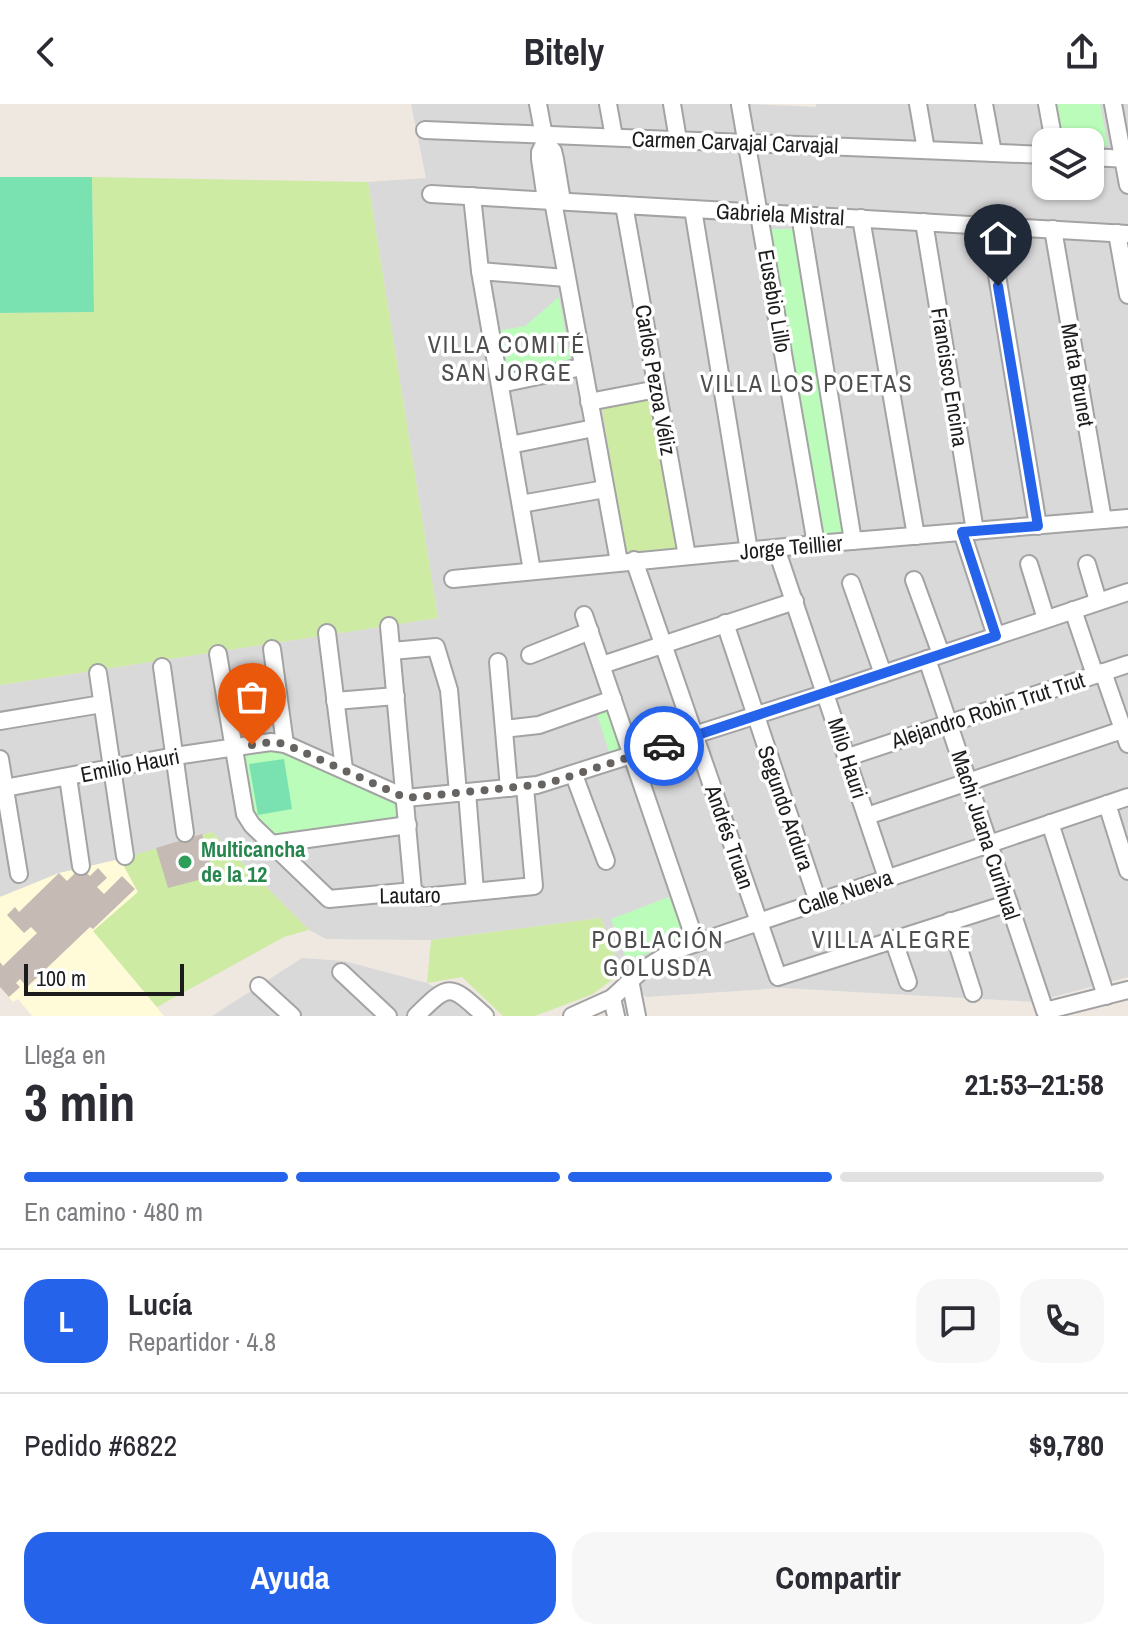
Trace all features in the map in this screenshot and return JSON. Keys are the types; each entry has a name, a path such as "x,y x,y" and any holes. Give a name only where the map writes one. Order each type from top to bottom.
{"street":[{"name":"Andrés Truan","path":"538,104 544,139 553,151 554,201 605,489 626,561 663,644 778,977 893,939"},
{"path":"608,104 614,137"},
{"path":"672,104 678,140"},
{"path":"918,104 926,150"},
{"path":"984,104 993,153"},
{"path":"1047,104 1051,128"},
{"path":"1113,104 1126,159 1128,185"},
{"name":"Eusebio Lillo","path":"740,105 816,544"},
{"name":"Carmen Carvajal Carvajal","path":"425,130 544,139 614,137 1032,154"},
{"path":"1104,158 1126,159"},
{"name":"Gabriela Mistral","path":"431,194 1123,234"},
{"path":"472,196 480,271 532,571"},
{"name":"Carlos Pezoa Véliz","path":"624,205 687,556"},
{"path":"693,209 749,551"},
{"name":"Eusebio Lillo","path":"800,215 853,541"},
{"path":"861,218 916,536"},
{"name":"Francisco Encina","path":"924,222 969,532 996,636"},
{"path":"989,226 1038,526"},
{"name":"Marta Brunet","path":"1053,229 1103,520"},
{"path":"1123,234 1128,295"},
{"path":"480,271 566,278"},
{"path":"500,384 582,367"},
{"path":"589,402 657,389"},
{"path":"510,445 594,428"},
{"path":"521,504 605,489"},
{"name":"Jorge Teillier","path":"453,579 1128,518"},
{"name":"Milo Hauri","path":"776,548 887,878"},
{"path":"1029,564 1046,619"},
{"path":"1087,564 1098,601"},
{"name":"Machi Juana Curihual","path":"914,580 949,723 1045,1011 1106,996"},
{"path":"851,583 883,674"},
{"path":"406,798 517,788 574,775 1128,592"},
{"path":"602,665 795,601"},
{"path":"867,816 1126,734 1073,610"},
{"path":"530,655 587,623 696,943"},
{"name":"Segundo Ardura","path":"725,623 818,902"},
{"path":"389,626 413,891"},
{"path":"327,633 344,769"},
{"path":"392,651 436,647 449,690 475,891"},
{"path":"272,649 285,744"},
{"name":"Lautaro","path":"218,654 245,814 329,899 413,891 423,897 534,886 517,788"},
{"path":"498,662 504,729 517,788"},
{"name":"Alejandro Robin Trut Trut","path":"848,757 1128,664"},
{"path":"162,667 185,833"},
{"path":"98,673 125,856"},
{"path":"335,701 396,696"},
{"path":"504,729 539,725 613,699"},
{"path":"0,721 102,704"},
{"name":"Emilio Hauri","path":"2,789 175,756 271,742 285,744 406,798"},
{"path":"0,759 2,789 19,874"},
{"path":"574,775 606,861"},
{"path":"68,777 81,866"},
{"name":"Calle Nueva","path":"575,1015 612,998 630,980 663,956 1128,797"},
{"path":"1107,804 1128,871"},
{"path":"1050,823 1106,996 1128,990"},
{"path":"272,844 408,825"},
{"path":"908,982 893,939 1009,903"},
{"path":"950,921 973,993"},
{"path":"341,972 388,1016"},
{"path":"630,980 637,1016"},
{"path":"259,986 292,1016"},
{"path":"416,1016 442,992 456,991 485,1016"},
{"path":"612,998 616,1016"}],"shaded area":[{"path":"411,104 750,104 816,107 816,104 1128,104 1128,977 1034,1002 782,988 646,997 621,973 601,918 431,940 326,939 309,930 212,832 0,897 0,685 438,618 368,182 426,178"},
{"path":"120,859 138,892 94,931 164,1016 32,1016 18,999 13,1002 0,987 0,897 59,873"},
{"path":"302,958 344,961 427,983 455,999 473,1016 212,1016"}],"green space":[{"path":"1053,104 1100,104 1108,145 1104,147 1104,128 1057,128"},
{"path":"0,177 92,177 94,312 0,313"},
{"path":"92,177 368,182 438,618 0,685 0,313 94,312"},
{"path":"769,229 796,229 847,531 822,534"},
{"path":"559,297 571,364 506,373 497,331 525,326"},
{"path":"659,395 683,551 626,556 602,408"},
{"path":"611,703 627,753 611,758 595,708"},
{"path":"270,743 404,799 407,824 273,843 252,822 235,749"},
{"path":"284,759 292,809 258,815 249,764"},
{"path":"212,832 309,930 284,937 157,1007 93,931 138,892 120,859"},
{"path":"669,897 685,939 627,961 611,919"},
{"path":"601,918 621,973 593,994 535,1016 503,1016 462,977 427,983 431,940"}],"building":[{"name":"Multicancha de la 12","path":"202,834 214,876 168,888 156,848"},
{"path":"81,867 90,876 98,868 107,878 97,887 104,894 122,876 135,889 27,987 20,979 16,983 20,987 9,997 0,987 0,962 3,966 37,933 31,927 24,933 7,915 15,907 19,912 59,873 67,881"}],"way so far":[{"path":"252,745 271,742 285,744 406,798 546,784 664,746"}],"place":[{"name":"Multicancha de la 12","path":"185,862"}],"district":[{"name":"VILLA COMITÉ SAN JORGE","path":"507,358"},
{"name":"VILLA LOS POETAS","path":"807,383"},
{"name":"VILLA ALEGRE","path":"892,939"},
{"name":"POBLACIÓN GOLUSDA","path":"658,953"}],"route":[{"path":"664,746 996,636 962,532 1038,526 998,286"}]}
